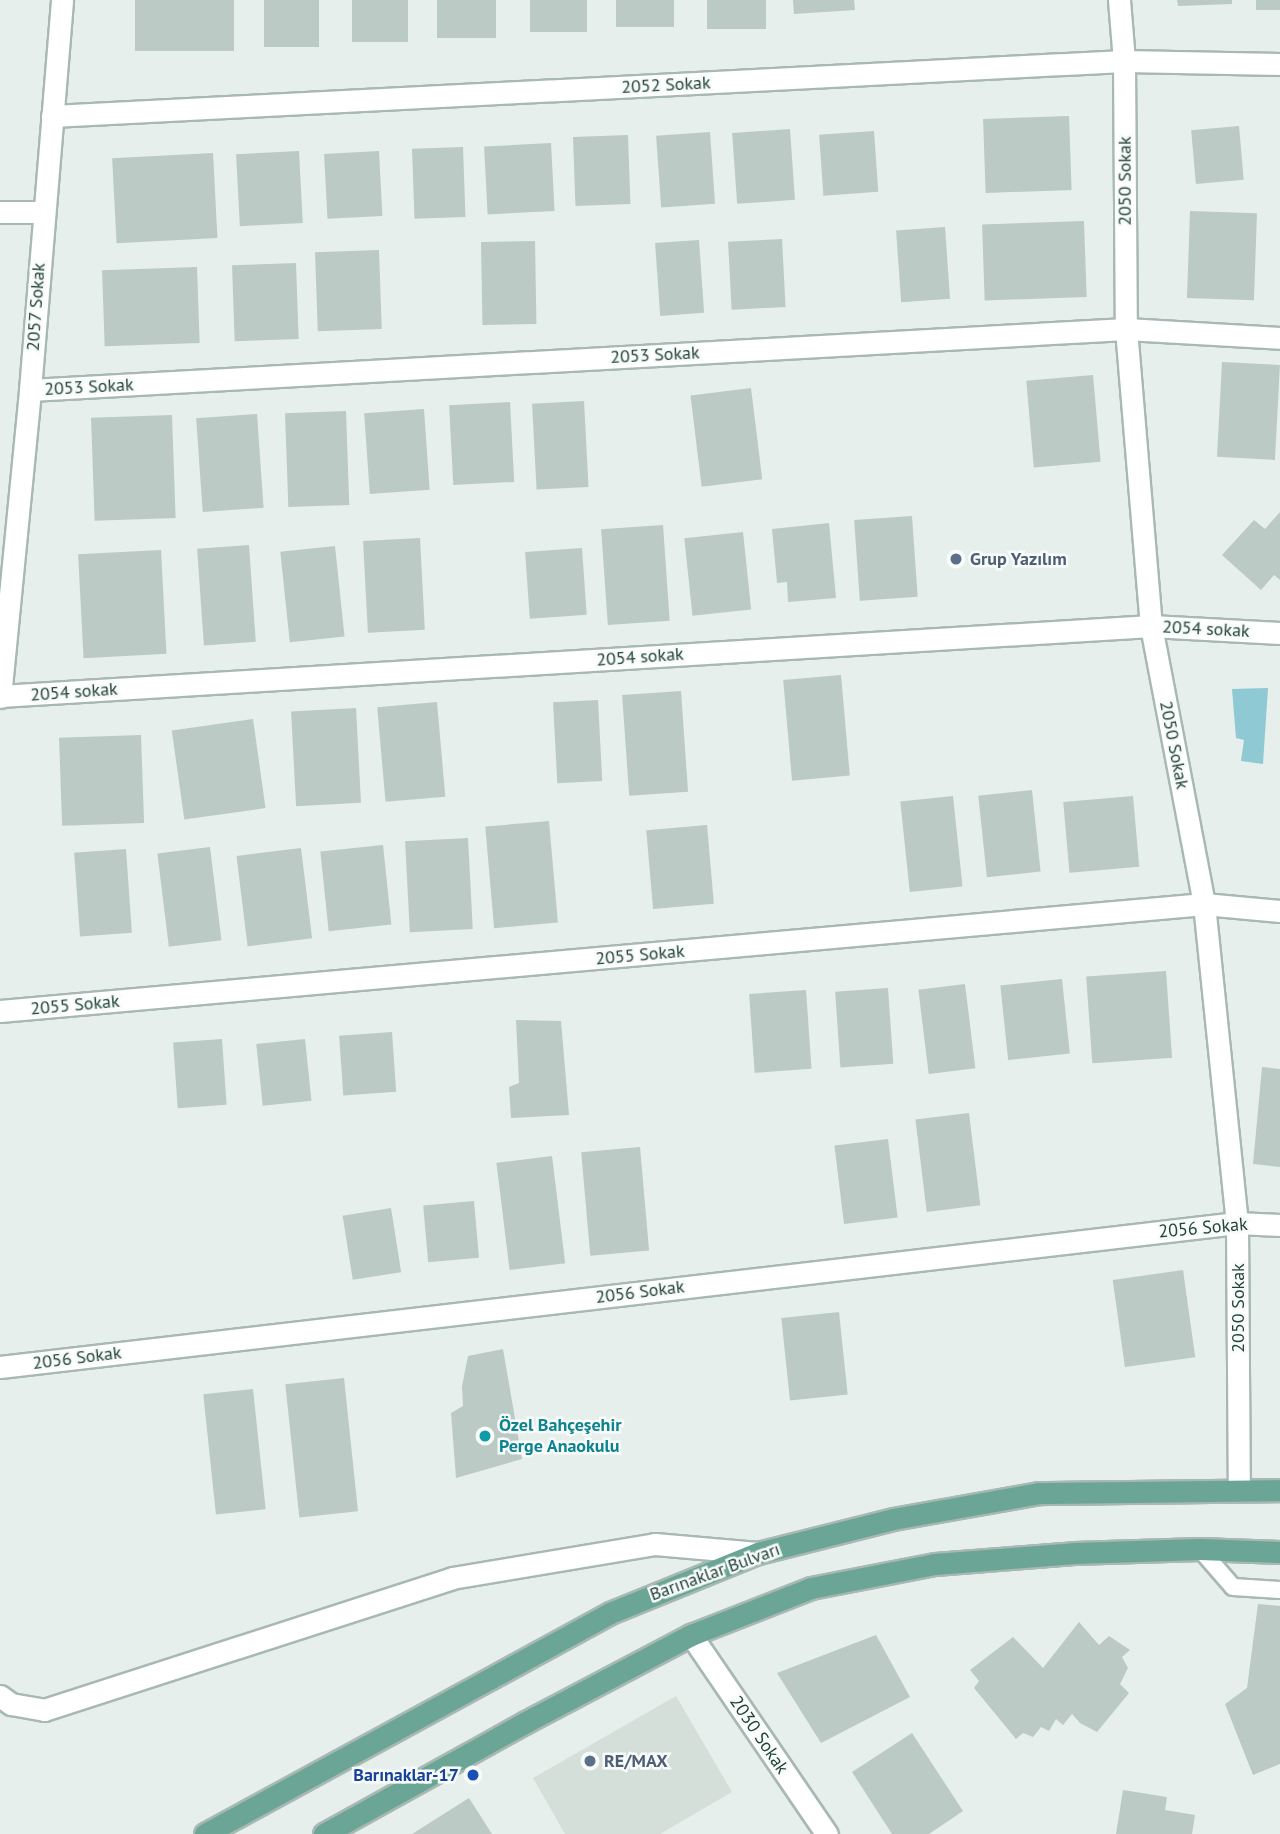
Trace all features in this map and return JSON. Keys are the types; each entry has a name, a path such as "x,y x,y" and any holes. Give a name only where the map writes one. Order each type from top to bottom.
{"main road":[{"name":"Barınaklar Bulvarı","path":"205,1834 610,1613 758,1553 893,1519 1039,1493 1280,1490"},
{"path":"324,1834 526,1722 691,1635 811,1588 935,1564 1074,1553 1200,1549 1280,1552"}],"street":[{"name":"2057 Sokak","path":"0,697 30,390 62,0"},
{"name":"2050 Sokak","path":"1119,0 1124,61 1126,329 1151,626 1204,905 1237,1223 1239,1489"},
{"name":"2052 Sokak","path":"52,116 1124,61 1280,64"},
{"path":"0,212 44,212"},
{"name":"2053 Sokak","path":"30,390 1126,329 1280,338"},
{"name":"2054 sokak","path":"0,697 1151,626 1280,633"},
{"name":"2055 Sokak","path":"0,1011 1204,905 1280,911"},
{"name":"2056 Sokak","path":"0,1367 1237,1223 1280,1225"},
{"path":"0,1696 10,1704 44,1710 452,1578 655,1544 758,1553"},
{"name":"2030 Sokak","path":"691,1635 827,1834"}],"lane":[{"path":"1200,1549 1233,1587 1280,1590"}],"shaded area":[{"path":"676,1696 732,1792 660,1834 565,1834 533,1778"}],"water":[{"path":"1268,688 1263,764 1241,761 1244,740 1236,738 1232,689"}],"building":[{"path":"135,0 234,0 234,51 135,51"},
{"path":"264,0 319,0 319,47 264,47"},
{"path":"352,0 408,0 408,42 352,42"},
{"path":"437,0 496,0 496,38 437,38"},
{"path":"530,0 587,0 587,32 530,32"},
{"path":"616,0 674,0 674,27 616,27"},
{"path":"707,0 766,0 766,29 707,29"},
{"path":"793,0 854,0 855,10 794,14"},
{"path":"1177,0 1232,0 1232,4 1178,6"},
{"path":"1256,0 1280,0 1280,10 1256,10"},
{"path":"1069,116 1072,190 986,193 983,119"},
{"path":"1239,126 1244,180 1196,184 1191,130"},
{"path":"790,129 795,200 737,204 732,133"},
{"path":"874,131 878,192 823,196 819,135"},
{"path":"710,132 715,204 661,208 656,136"},
{"path":"628,135 630,204 575,206 573,137"},
{"path":"551,143 555,211 488,214 484,147"},
{"path":"463,147 465,217 414,219 412,149"},
{"path":"299,151 303,223 240,226 236,154"},
{"path":"379,151 382,216 327,219 324,154"},
{"path":"213,153 217,238 117,243 112,158"},
{"path":"1190,211 1257,213 1254,300 1187,298"},
{"path":"1084,221 1087,297 985,301 982,225"},
{"path":"945,227 950,299 901,302 896,230"},
{"path":"782,239 786,307 732,310 728,242"},
{"path":"699,240 704,313 660,316 655,243"},
{"path":"535,241 536,324 482,325 481,242"},
{"path":"379,250 382,329 318,331 315,252"},
{"path":"296,263 299,339 235,341 232,265"},
{"path":"197,267 200,343 105,346 102,270"},
{"path":"1222,362 1280,365 1275,460 1217,457"},
{"path":"1093,375 1101,462 1034,468 1026,381"},
{"path":"751,388 762,479 702,487 690,395"},
{"path":"584,401 589,487 537,490 532,404"},
{"path":"510,402 514,482 453,485 449,405"},
{"path":"424,409 430,490 370,494 364,413"},
{"path":"346,411 349,505 288,507 285,413"},
{"path":"257,414 264,508 203,512 196,418"},
{"path":"172,415 176,518 95,521 91,418"},
{"path":"1280,512 1280,580 1274,575 1261,590 1222,555 1254,520 1265,529"},
{"path":"912,516 918,597 860,601 854,520"},
{"path":"829,523 836,598 788,602 787,582 777,583 772,529"},
{"path":"663,525 670,621 608,625 601,529"},
{"path":"743,532 751,610 692,616 684,538"},
{"path":"420,538 425,630 368,633 363,541"},
{"path":"249,545 256,642 204,645 197,549"},
{"path":"335,546 345,637 290,642 280,552"},
{"path":"582,548 587,615 530,619 525,552"},
{"path":"161,550 166,654 84,658 78,554"},
{"path":"841,675 850,776 792,781 783,680"},
{"path":"681,691 688,792 629,796 622,695"},
{"path":"598,700 602,781 557,783 553,702"},
{"path":"437,702 445,797 386,802 377,707"},
{"path":"356,708 361,803 296,806 291,711"},
{"path":"253,719 266,808 184,820 172,730"},
{"path":"141,735 144,823 62,826 59,738"},
{"path":"1032,790 1041,872 987,877 978,796"},
{"path":"953,796 963,887 910,892 900,802"},
{"path":"1133,796 1139,867 1069,873 1063,802"},
{"path":"549,821 558,923 494,928 485,827"},
{"path":"707,825 714,904 653,909 646,830"},
{"path":"468,838 473,929 410,932 405,841"},
{"path":"383,845 391,925 329,931 320,852"},
{"path":"210,847 221,940 169,947 157,853"},
{"path":"301,848 312,938 248,946 236,856"},
{"path":"126,849 132,933 80,936 74,853"},
{"path":"1166,971 1172,1058 1092,1063 1086,977"},
{"path":"1062,979 1070,1054 1008,1060 1000,985"},
{"path":"965,984 975,1068 929,1074 918,990"},
{"path":"888,988 893,1064 840,1068 835,992"},
{"path":"806,990 812,1069 755,1073 749,994"},
{"path":"516,1020 561,1021 569,1115 511,1118 509,1087 519,1083"},
{"path":"392,1032 396,1092 343,1096 339,1036"},
{"path":"222,1039 227,1105 178,1108 173,1042"},
{"path":"305,1039 311,1101 263,1106 256,1044"},
{"path":"1262,1067 1280,1069 1280,1167 1253,1164"},
{"path":"969,1113 980,1205 927,1212 915,1120"},
{"path":"888,1139 898,1217 844,1224 834,1146"},
{"path":"640,1147 649,1251 590,1256 581,1152"},
{"path":"552,1156 565,1263 510,1270 496,1163"},
{"path":"474,1201 479,1258 428,1262 423,1205"},
{"path":"391,1208 401,1272 353,1280 343,1216"},
{"path":"1183,1270 1195,1357 1125,1367 1113,1280"},
{"path":"839,1312 848,1395 790,1401 781,1318"},
{"name":"Özel Bahçeşehir Perge Anaokulu","path":"503,1349 522,1459 456,1478 451,1413 463,1406 462,1386 468,1356"},
{"path":"344,1378 358,1511 299,1517 285,1384"},
{"path":"253,1389 266,1509 216,1515 203,1394"},
{"path":"1258,1604 1280,1606 1280,1764 1253,1775 1225,1704 1247,1688"},
{"path":"1079,1622 1099,1645 1109,1636 1130,1650 1122,1657 1128,1668 1120,1684 1129,1693 1097,1732 1080,1723 1072,1714 1063,1725 1056,1719 1049,1731 1041,1727 1033,1737 1023,1733 1016,1739 974,1688 979,1681 970,1670 1013,1637 1043,1668"},
{"path":"876,1635 910,1697 821,1743 777,1673"},
{"path":"912,1733 963,1811 929,1834 892,1834 852,1772"},
{"path":"1123,1790 1167,1797 1165,1810 1195,1815 1192,1834 1116,1834"},
{"path":"469,1798 492,1834 412,1834"}],"place":[{"name":"Grup Yazılım","path":"956,559"},
{"name":"Özel Bahçeşehir Perge Anaokulu","path":"485,1436"},
{"name":"RE/MAX","path":"590,1761"},
{"name":"Barınaklar-17","path":"473,1775"}]}
